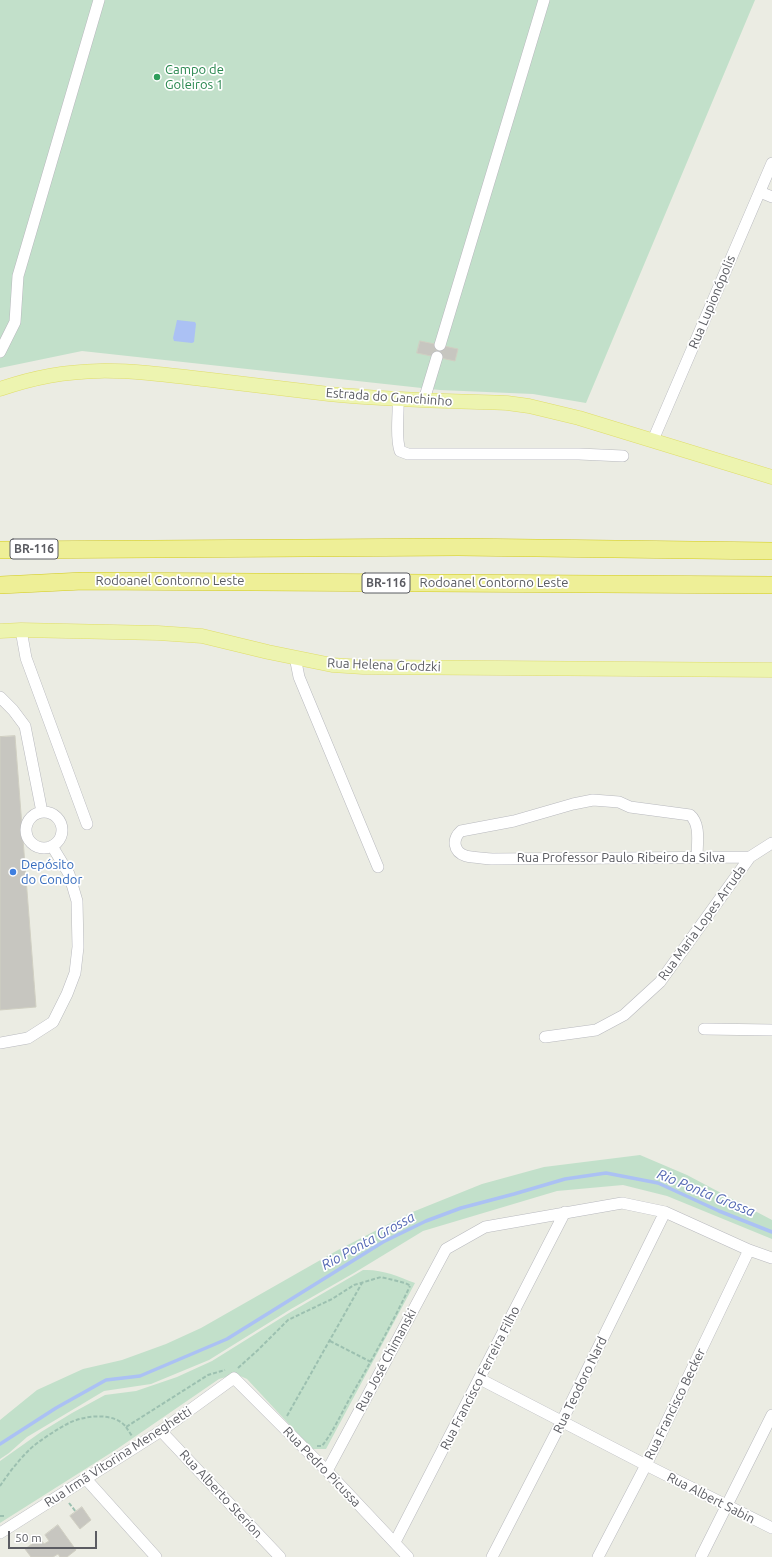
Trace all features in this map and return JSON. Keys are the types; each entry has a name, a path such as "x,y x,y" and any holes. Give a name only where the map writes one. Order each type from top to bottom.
{"highway":[{"path":"0,545 67,549"},
{"name":"BR-116","path":"0,550 458,547 772,551"},
{"name":"Rodoanel Contorno Leste","path":"0,585 83,581 772,585"}],"main road":[{"name":"Estrada do Ganchinho","path":"0,389 34,378 55,374 101,370 154,373 329,394 398,399 507,403 529,406 579,418 772,477"},
{"name":"Rua Helena Grodzki","path":"0,631 21,630 202,636 268,652 332,665 363,667 772,670"}],"street":[{"path":"0,352 15,322 18,276 99,0"},
{"path":"440,345 544,0"},
{"name":"Rua Lupionópolis","path":"653,440 772,163"},
{"path":"760,192 772,197"},
{"path":"424,400 437,357"},
{"path":"398,399 399,414 397,442 400,451 408,454 579,454 623,456"},
{"path":"21,630 26,658 87,824"},
{"path":"295,657 299,677 378,867"},
{"path":"0,697 13,710 25,726 42,812"},
{"name":"Rua Professor Paulo Ribeiro da Silva","path":"697,857 697,824 695,819 690,815 630,807 618,802 593,800 573,804 514,821 461,831 456,835 454,843 458,850 465,855 492,859 750,857"},
{"path":"36,813 53,813 61,822 63,833 61,838 52,846 41,848 31,842 28,838 26,826 28,821 36,813"},
{"name":"Rua Maria Lopes Arruda","path":"545,1037 596,1030 624,1015 660,982 750,857 772,843"},
{"path":"0,1043 28,1038 53,1022 67,994 75,973 78,947 77,901 69,874 52,846"},
{"path":"704,1029 772,1030"},
{"path":"565,1212 622,1203 665,1212 749,1250 772,1258"},
{"name":"Rua José Chimanski","path":"327,1471 446,1249 485,1228 565,1212"},
{"name":"Rua Francisco Ferreira Filho","path":"395,1542 565,1212"},
{"name":"Rua Teodoro Nard","path":"492,1557 562,1422 665,1212"},
{"name":"Rua Francisco Becker","path":"598,1557 646,1465 749,1250"},
{"name":"Rua Irmã Vitorina Meneghetti","path":"0,1533 161,1431 235,1373"},
{"name":"Rua Pedro Picussa","path":"235,1373 408,1557"},
{"name":"Rua Albert Sabin","path":"480,1379 772,1528"},
{"path":"701,1557 772,1415"},
{"name":"Rua Alberto Sterion","path":"161,1431 280,1557"},
{"path":"86,1479 156,1557"}],"path":[{"path":"126,1427 208,1375 225,1370 235,1373 236,1370 259,1350 288,1320 315,1308 354,1285 381,1277 410,1286 422,1292"},
{"path":"282,1412 286,1417 362,1283"},
{"path":"316,1446 322,1446 325,1441 371,1362 410,1286"},
{"path":"330,1341 371,1362"},
{"path":"0,1486 29,1450 70,1422 95,1416 112,1417 122,1421 132,1436"},
{"path":"0,1516 6,1516"}],"green space":[{"path":"0,0 755,0 586,403 533,394 440,390 82,351 0,368"},
{"path":"640,1155 687,1175 772,1220 772,1239 667,1196 623,1185 557,1191 423,1231 291,1309 209,1360 151,1384 104,1391 27,1437 0,1459 0,1420 37,1390 83,1369 122,1360 166,1344 201,1328 338,1250 410,1213 482,1184 544,1167"},
{"path":"363,1270 383,1272 415,1283 326,1449 312,1449 247,1379 236,1374 219,1379 117,1449 0,1523 0,1461 41,1432 105,1395 136,1391 177,1377 212,1361 289,1313"}],"water":[{"path":"177,320 195,322 194,342 174,341 173,338"}],"building":[{"path":"420,341 458,349 455,361 417,353"},
{"name":"Depósito do Condor","path":"15,736 36,1007 0,1010 0,737"},
{"path":"82,1507 91,1520 80,1529 70,1516"},
{"path":"58,1525 76,1550 67,1557 60,1557 58,1554 53,1557 31,1557 25,1549 40,1538 44,1544 49,1541 45,1535"}],"waterway":[{"name":"Rio Ponta Grossa","path":"0,1444 56,1408 106,1380 140,1376 227,1339 383,1242 426,1221 461,1208 565,1179 606,1173 658,1183 719,1211 772,1232"}],"place":[{"name":"Campo de Goleiros 1","path":"157,77"},
{"name":"Depósito do Condor","path":"13,872"}]}
